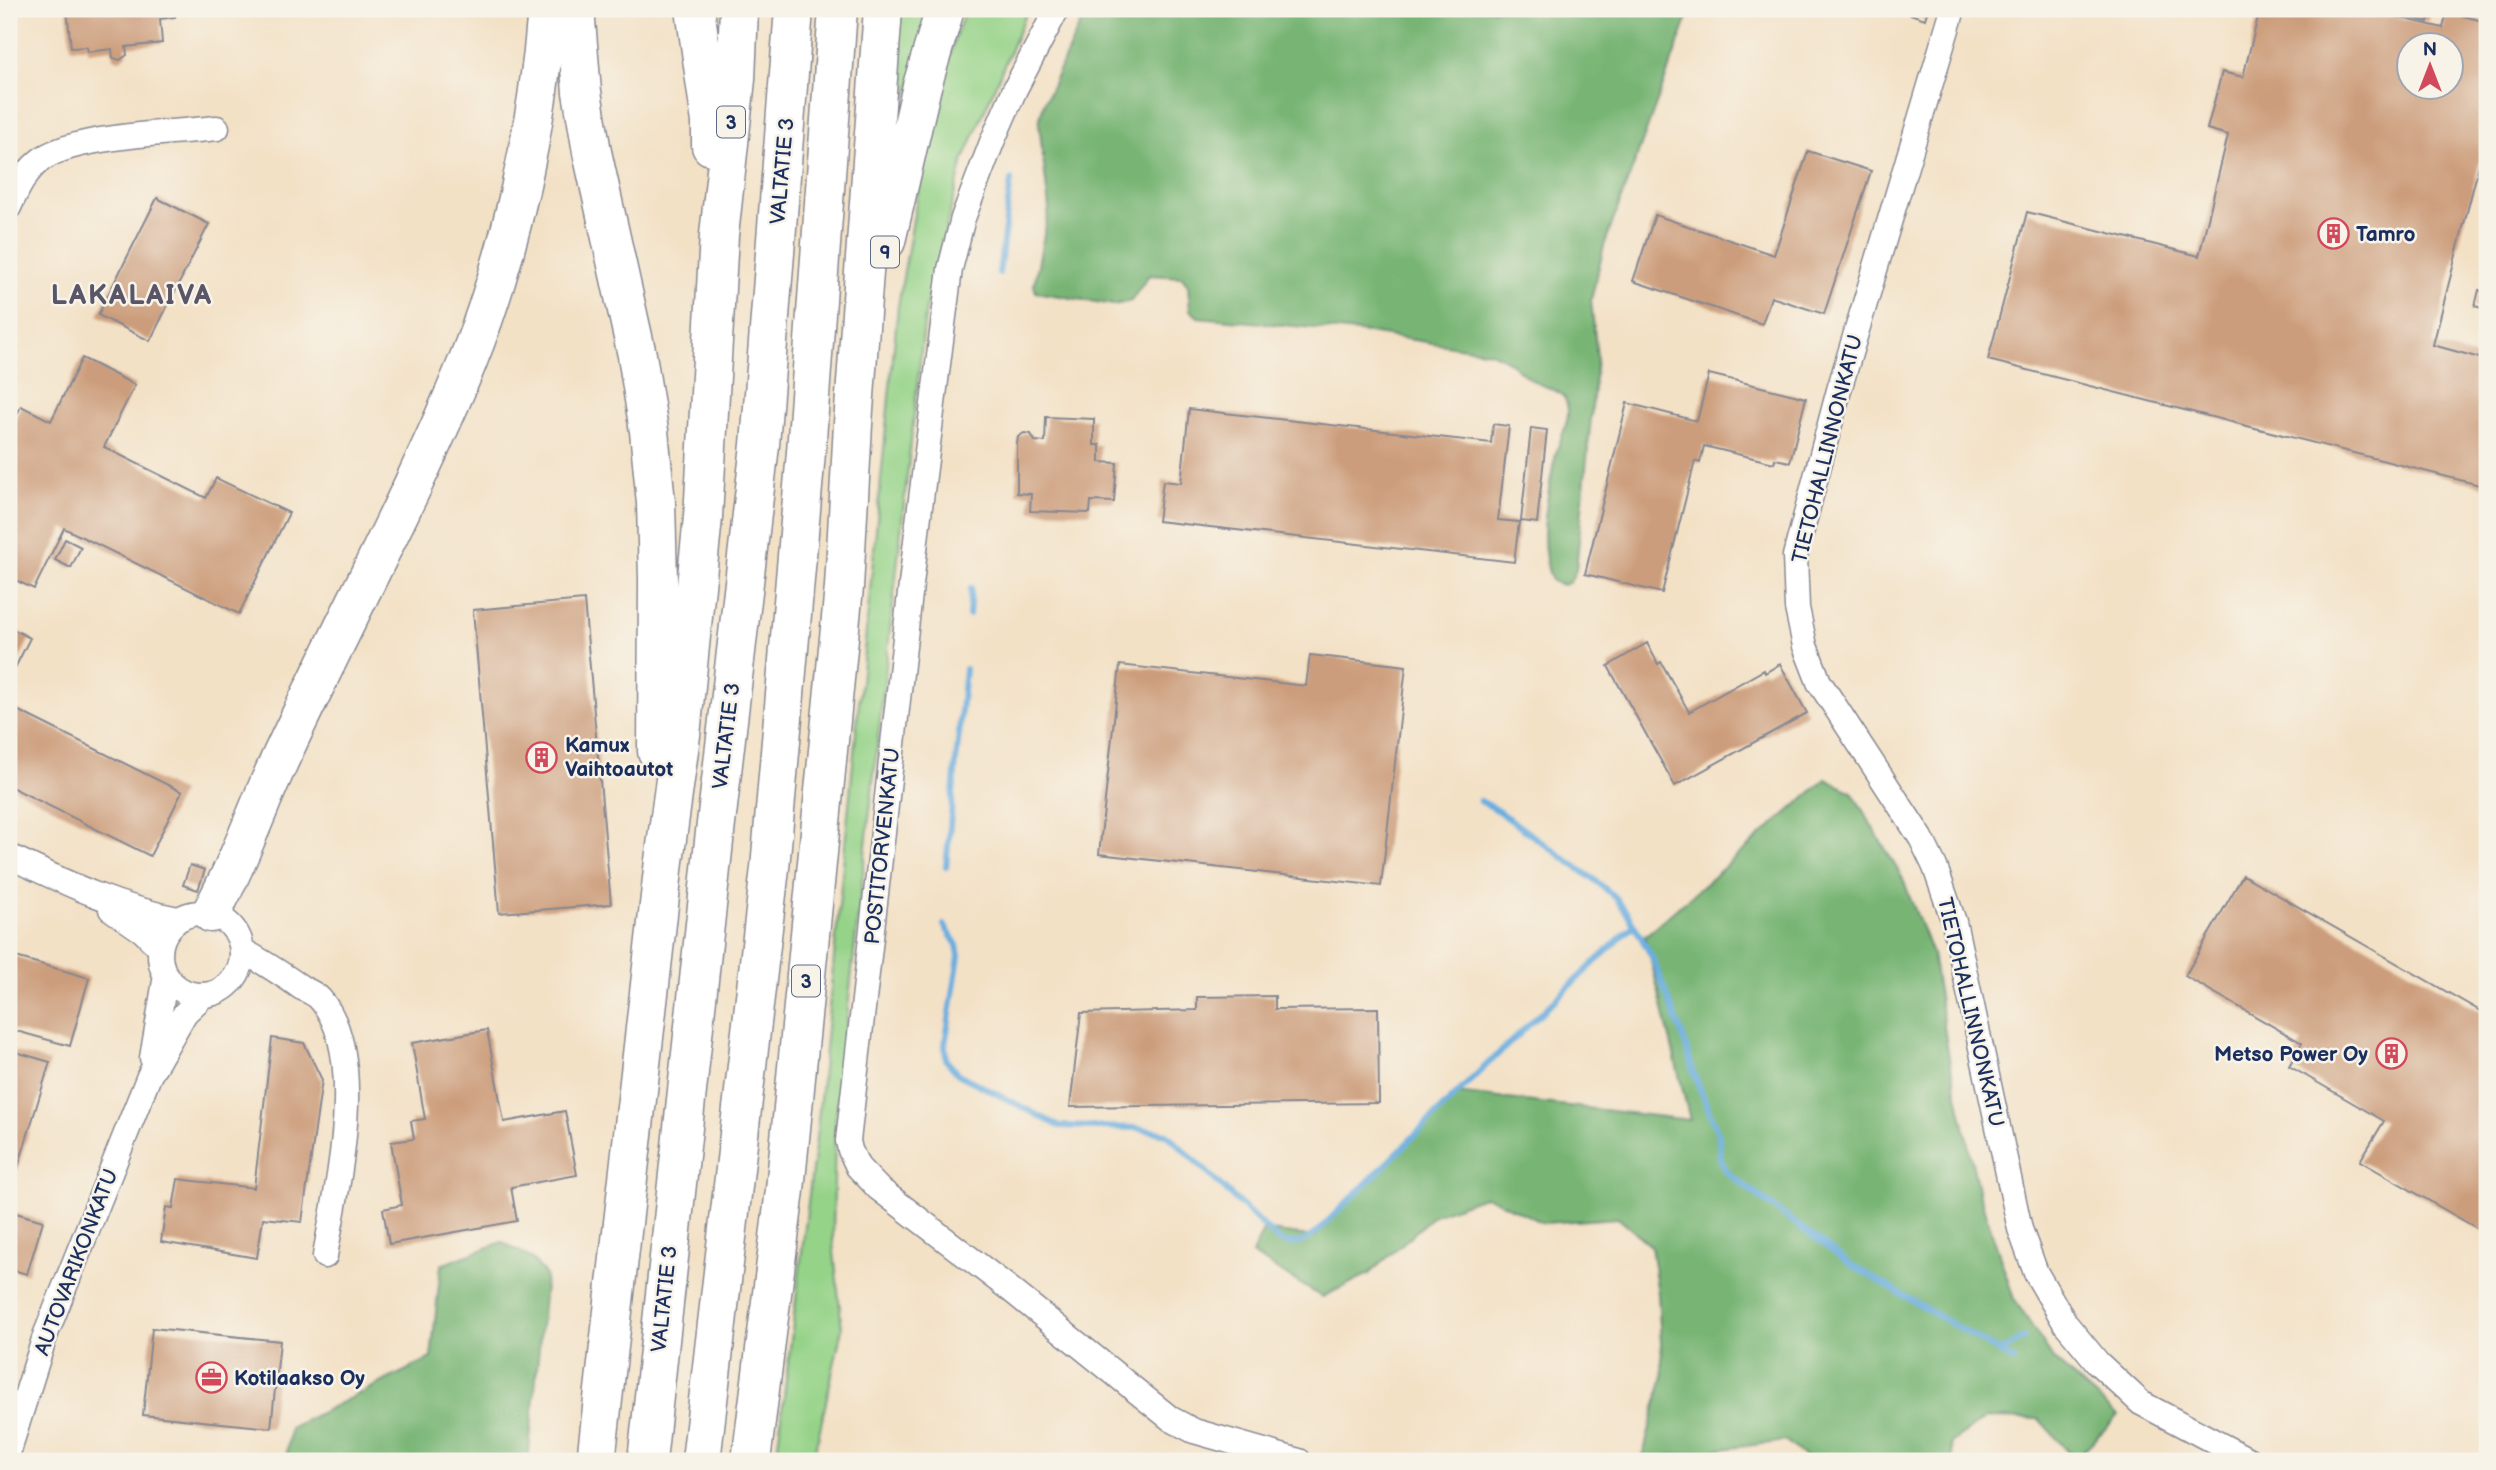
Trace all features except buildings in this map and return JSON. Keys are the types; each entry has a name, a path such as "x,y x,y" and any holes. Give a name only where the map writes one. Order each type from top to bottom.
{"highway":[{"path":"194,916 226,886 281,756 424,460 467,362 491,293 515,208 542,57 547,9"},
{"path":"575,9 582,92 592,152 637,355 649,431 656,503 658,580 656,811 664,861"},
{"path":"695,9 711,122 712,190 719,235"},
{"name":"3","path":"596,1461 664,861 681,736 703,517 719,235 736,79 739,9"},
{"name":"VALTATIE 3","path":"647,1461 712,854 760,445 794,9"},
{"name":"VALTATIE 3","path":"701,1461 770,868 806,452 838,9"},
{"name":"3","path":"751,1461 787,1176 842,601 883,9"},
{"name":"9","path":"848,499 865,409 888,226 922,86 945,9"}],"street":[{"name":"POSTITORVENKATU","path":"1057,9 1015,89 992,142 963,218 947,283 848,1141 858,1167 878,1188 1011,1290 1171,1419 1194,1431 1299,1461"},
{"name":"TIETOHALLINNONKATU","path":"1953,9 1839,390 1795,556 1797,608 1805,646 1819,682 1921,838 1943,889 1954,922 2020,1229 2036,1273 2065,1323 2098,1363 2141,1403 2251,1461"},
{"path":"9,207 18,187 38,162 64,148 89,142 217,128"},
{"path":"9,856 97,898 152,915 220,916 233,927 242,942 239,972 225,988 204,995 195,995 178,988 166,975 161,961 160,948 168,928 194,916"},
{"path":"97,898 143,931 160,948"},
{"path":"243,951 319,998 339,1035 347,1086 346,1127 326,1256"},
{"name":"AUTOVARIKONKATU","path":"149,1076 166,975"},
{"path":"233,981 258,980 307,991"},
{"name":"AUTOVARIKONKATU","path":"9,1450 45,1336 149,1076 185,1013 204,995"}],"green space":[{"path":"899,9 930,9 906,103 892,100"},
{"path":"966,9 1028,9 963,161 926,307 835,1124 833,1242 842,1329 813,1461 776,1461 817,1130 898,306 931,117"},
{"path":"1087,9 1691,9 1604,246 1591,300 1597,357 1576,570 1570,582 1563,585 1552,581 1547,566 1544,534 1553,468 1567,421 1568,407 1563,397 1555,390 1534,382 1501,357 1490,352 1369,333 1198,317 1190,310 1188,285 1182,277 1149,275 1131,301 1114,305 1036,292 1034,285 1049,209 1039,123 1043,106"},
{"path":"1826,779 1852,792 1903,879 1932,954 1950,1063 1979,1194 2014,1299 2054,1360 2118,1416 2075,1459 2039,1419 1986,1418 1951,1443 1953,1461 1810,1461 1786,1441 1642,1459 1663,1376 1658,1294 1651,1246 1618,1218 1544,1223 1486,1196 1434,1215 1369,1274 1322,1297 1252,1254 1263,1230 1315,1237 1456,1093 1690,1120 1645,936"},
{"path":"502,1242 531,1258 546,1275 528,1461 286,1461 290,1428 431,1358 441,1265"}],"waterway":[{"path":"999,273 1011,180"},
{"path":"969,615 971,588"},
{"path":"946,867 965,669"},
{"path":"1480,801 1494,808 1596,881 1616,898 1629,916 1652,957 1683,1037 1693,1071 1719,1136 1720,1158 1726,1172 1850,1264 2015,1361"},
{"path":"944,925 957,945 959,956 945,1045 946,1060 958,1074 1059,1126 1137,1128 1167,1134 1277,1239 1289,1244 1303,1241 1318,1231 1476,1075 1634,925"},
{"path":"1999,1352 2024,1338"}],"place":[{"name":"Tamro","path":"2333,234"},
{"name":"Kamux Vaihtoautot","path":"542,757"},
{"name":"Metso Power Oy","path":"2391,1054"},
{"name":"Kotilaakso Oy","path":"211,1378"}],"district":[{"name":"LAKALAIVA","path":"132,294"}]}
